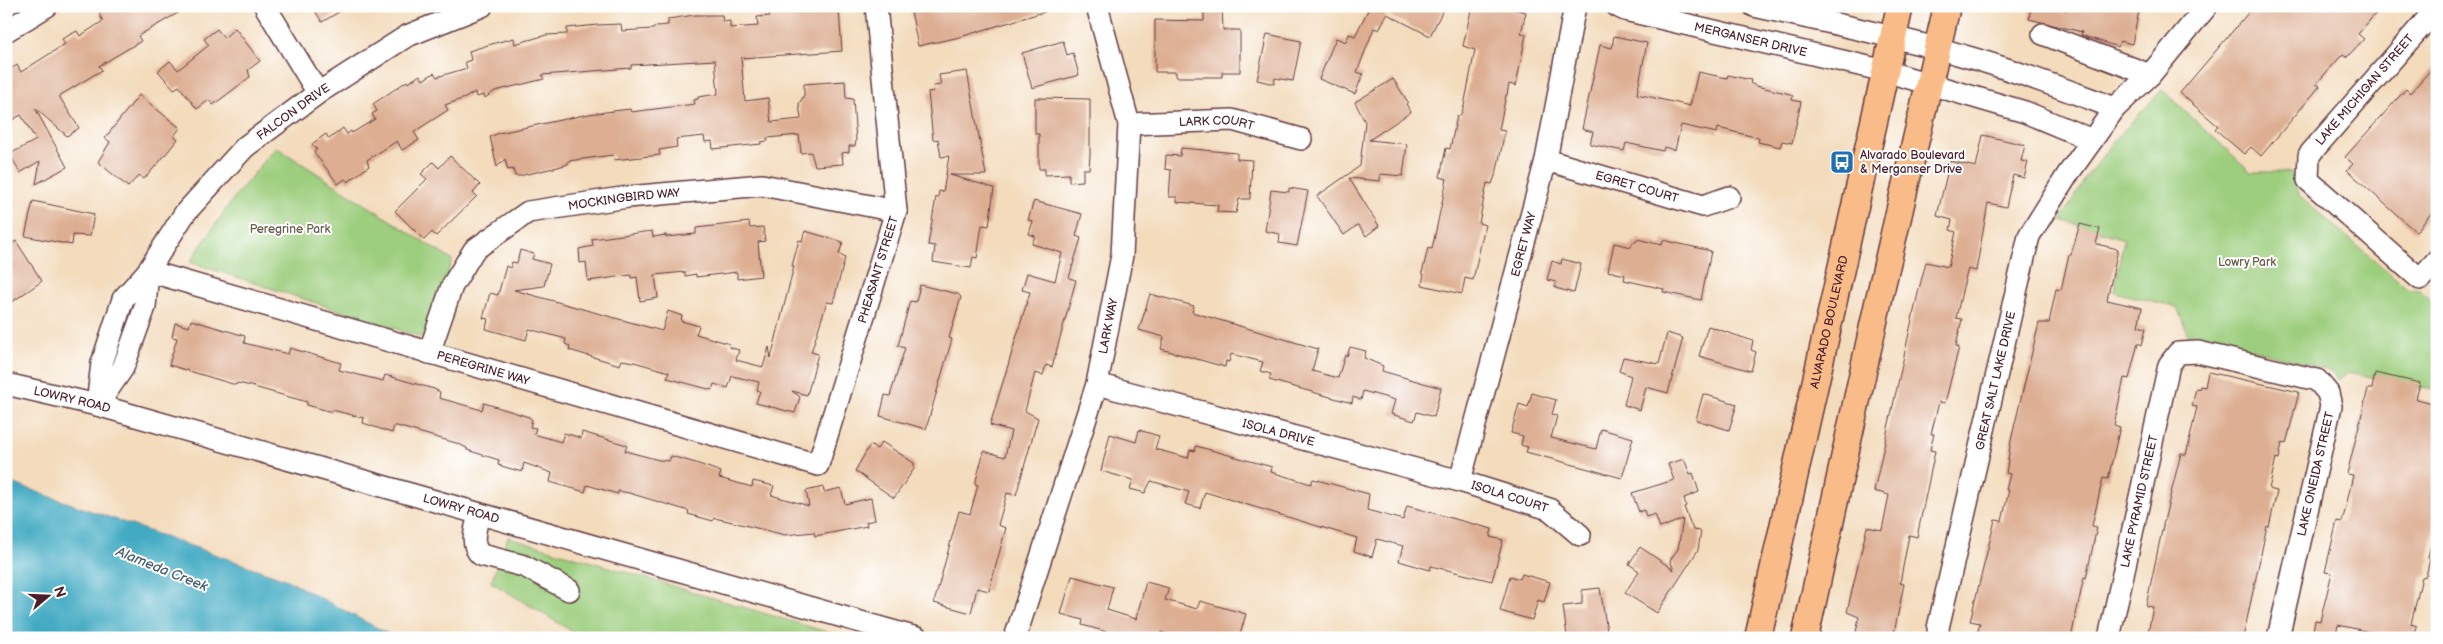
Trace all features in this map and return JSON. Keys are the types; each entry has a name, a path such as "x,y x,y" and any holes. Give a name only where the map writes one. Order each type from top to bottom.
{"main road":[{"name":"ALVARADO BOULEVARD","path":"1758,638 1900,6"},
{"path":"1805,638 1947,6"}],"street":[{"path":"6,31 47,6"},
{"path":"265,6 318,93"},
{"name":"FALCON DRIVE","path":"97,406 123,368 145,307 148,271 185,212 246,147 318,93 407,36 482,6"},
{"name":"PHEASANT STREET","path":"818,465 896,211 876,6"},
{"name":"LARK WAY","path":"1015,638 1097,384 1122,255 1128,124 1098,6"},
{"name":"EGRET WAY","path":"1460,481 1546,160 1575,6"},
{"name":"MERGANSER DRIVE","path":"1617,6 1625,10 1885,71"},
{"path":"1754,6 1893,37 1937,49 2038,79 2115,108"},
{"name":"GREAT SALT LAKE DRIVE","path":"1939,638 1938,628 2029,236 2115,108 2150,75 2207,6"},
{"name":"LAKE MICHIGAN STREET","path":"2437,8 2309,155 2308,180 2420,279 2437,260"},
{"path":"2043,34 2150,75"},
{"path":"1885,71 2025,112 2092,140"},
{"name":"LARK COURT","path":"1128,124 1232,120 1301,139"},
{"name":"EGRET COURT","path":"1546,160 1704,206 1728,197"},
{"name":"MOCKINGBIRD WAY","path":"429,353 452,286 474,250 528,212 628,197 762,185 896,211"},
{"name":"PEREGRINE WAY","path":"148,271 818,465"},
{"name":"LAKE ONEIDA STREET","path":"2169,365 2178,352 2198,352 2317,380 2328,392 2331,406 2278,638"},
{"name":"LAKE PYRAMID STREET","path":"2109,638 2169,365"},
{"name":"LOWRY ROAD","path":"6,384 97,406 917,638"},
{"name":"ISOLA DRIVE","path":"1097,384 1460,481"},
{"name":"ISOLA COURT","path":"1460,481 1549,509 1580,535"},
{"path":"478,514 474,538 477,551 524,566 569,590"}],"green space":[{"name":"Lowry Park","path":"2162,90 2251,172 2291,172 2300,197 2407,288 2420,290 2437,306 2437,391 2348,372 2338,380 2332,372 2317,367 2206,337 2188,335 2177,307 2114,292 2124,239 2061,220 2086,177 2116,139"},
{"name":"Peregrine Park","path":"276,147 452,260 427,339 190,262 233,199"},
{"path":"508,537 847,638 583,638 491,582"}],"water":[{"name":"Alameda Creek","path":"6,481 285,579 396,638 6,638"}],"building":[{"path":"99,6 190,6 138,36 141,41 99,66 102,70 59,96 79,128 67,136 35,108 67,167 36,184 40,161 20,173 10,154 36,140 21,115 6,124 6,72 17,65 21,72 65,44 62,39 77,31 80,36 103,21 99,14 102,12"},
{"path":"312,6 349,6 322,22"},
{"path":"829,6 829,11 839,10 842,51 741,58 745,101 768,98 771,122 801,119 799,104 804,95 804,84 845,81 846,98 853,99 856,141 855,146 849,146 849,152 842,153 843,164 815,166 811,152 801,153 799,135 767,138 768,141 761,142 761,144 713,149 712,141 705,142 704,136 676,139 677,147 659,150 660,155 614,160 613,155 568,161 568,164 519,176 515,176 513,169 508,170 505,159 497,167 490,137 499,133 589,114 630,109 631,112 695,104 694,100 698,99 698,97 718,94 715,60 631,65 631,68 542,75 544,79 495,91 485,98 484,95 476,97 475,92 465,98 445,105 448,110 414,132 419,140 402,150 397,141 367,160 369,166 348,182 345,179 338,184 314,152 317,150 312,144 326,134 329,139 343,128 347,134 351,131 352,133 375,119 372,114 377,111 373,104 407,81 408,83 420,75 423,80 434,73 437,77 467,68 465,62 471,60 469,51 488,45 514,38 515,44 546,35 567,34 567,28 621,24 622,31 653,29 656,26 668,25 668,19 695,15 722,15 723,22 730,21 730,28 758,26 757,17 770,16 769,11"},
{"path":"910,6 1047,6 1047,11 960,37 918,46"},
{"path":"1370,6 1445,6 1430,36 1387,14 1379,30 1374,28 1357,72 1363,74 1355,94 1319,79 1336,38 1346,42 1349,34 1355,36"},
{"path":"1472,6 1502,6 1526,12 1521,33 1526,34 1516,86 1509,84 1506,95 1499,130 1505,131 1497,170 1492,184 1487,183 1479,223 1485,225 1473,280 1465,278 1462,294 1422,285 1424,274 1422,273 1428,248 1432,249 1447,179 1440,177 1446,148 1450,149 1457,116 1460,116 1464,106 1475,50 1463,46"},
{"path":"2031,6 2053,6 2067,10 2068,7 2078,9 2079,6 2140,6 2132,44 2120,41 2118,47 2081,35 2082,32 2029,19"},
{"path":"2254,6 2382,6 2358,34 2364,39 2347,57 2343,54 2316,84 2320,86 2261,156 2251,147 2244,154 2215,129 2218,126 2180,93"},
{"path":"1204,7 1222,7 1223,30 1240,30 1240,72 1222,72 1222,77 1176,77 1176,72 1155,72 1155,20 1204,21"},
{"path":"235,28 260,61 248,70 250,77 213,105 209,100 197,109 179,86 174,89 158,71 170,61 178,70 209,45 204,39 217,29 224,38"},
{"path":"1267,34 1301,41 1293,81 1275,78 1274,84 1257,80"},
{"path":"1614,36 1647,43 1637,94 1690,106 1698,72 1727,78 1728,75 1751,80 1750,83 1756,86 1790,94 1793,96 1792,100 1801,102 1792,143 1782,141 1780,147 1758,142 1759,138 1718,128 1717,133 1681,125 1675,150 1664,147 1663,151 1626,143 1624,151 1590,144 1593,132 1582,129 1600,45 1612,48"},
{"path":"1063,41 1067,55 1073,53 1079,75 1032,88 1022,53"},
{"path":"2437,63 2437,206 2416,232 2347,170 2353,164 2345,157 2406,89 2410,93"},
{"path":"967,71 986,175 950,175 994,188 989,226 982,225 977,258 973,257 971,268 933,262 935,246 928,245 936,197 938,198 939,191 943,192 949,156 941,157 938,139 933,140 928,92 934,91 933,86 941,85 939,75"},
{"path":"1393,79 1408,102 1406,104 1411,112 1369,140 1407,144 1403,176 1380,174 1380,181 1349,178 1379,226 1366,236 1358,225 1344,235 1317,196 1360,166 1365,122 1355,102"},
{"path":"139,95 180,128 174,136 178,139 161,160 144,179 139,175 128,187 98,162 110,142 105,138"},
{"path":"1035,98 1090,99 1089,169 1083,169 1083,181 1069,182 1069,174 1045,175 1045,169 1039,169 1039,134 1035,134"},
{"path":"1983,135 2025,145 2021,161 2028,162 2024,178 2013,175 2006,207 1988,203 1976,271 1968,269 1956,318 1962,319 1956,346 1959,347 1945,403 1939,402 1931,434 1934,434 1930,450 1935,451 1917,537 1909,535 1900,583 1904,584 1893,638 1855,638 1859,617 1847,612 1867,527 1882,530 1889,495 1874,491 1918,293 1926,262 1948,267 1956,232 1950,230 1952,220 1937,216 1950,161 1976,167"},
{"path":"1181,148 1237,153 1237,159 1252,160 1250,199 1239,199 1236,213 1217,212 1218,205 1177,202 1177,197 1169,197 1171,170 1165,169 1166,155 1180,156"},
{"path":"450,156 480,185 473,193 477,196 436,236 432,232 424,240 395,211 427,179 421,174 433,162 439,168"},
{"path":"1289,188 1308,191 1297,246 1279,243 1280,234 1265,231 1271,190 1289,192"},
{"path":"33,201 94,214 90,236 73,235 72,245 25,236"},
{"path":"1034,201 1082,214 1076,236 1081,238 1069,278 1076,280 1052,367 1046,365 1043,375 1035,373 1025,411 1038,418 1016,495 1007,493 998,525 1006,528 989,591 977,588 971,613 934,603 959,511 970,514 978,485 975,484 984,451 1005,457 1011,431 990,425 1030,292 1022,290 1027,273 1055,281 1062,253 1032,244 1035,236 1029,234 1033,221 1028,220"},
{"path":"749,222 750,228 763,227 765,241 758,242 761,276 737,279 737,272 696,277 696,274 685,276 685,272 655,275 658,298 640,301 637,277 632,278 631,275 588,281 586,262 580,263 579,249 593,246 592,239 652,231 653,237 696,234 696,228"},
{"path":"2080,224 2100,229 2096,244 2118,249 2107,300 2142,308 2138,326 2146,328 2142,345 2138,343 2129,379 2124,378 2114,425 2120,427 2108,479 2103,478 2099,495 2092,526 2097,527 2071,638 1976,638 1980,623 1970,621 1995,520 2002,521 2009,490 2006,490 2010,474 2006,473 2011,440 2039,323 2049,323 2056,289 2061,290 2069,254 2071,254"},
{"path":"805,231 843,242 839,254 845,258 833,303 827,302 811,352 818,354 807,395 792,391 800,397 795,413 756,403 760,391 757,390 759,382 732,376 728,388 714,384 712,390 667,378 669,372 634,362 622,360 620,365 569,350 570,346 565,344 566,339 529,329 526,340 486,329 488,319 483,318 490,293 498,295 506,266 510,268 512,262 517,263 520,250 534,254 532,259 550,264 544,286 514,290 662,331 668,311 682,316 681,321 699,326 696,334 730,344 729,347 739,350 736,360 763,367 769,347 771,358 794,266 792,266 799,240 802,241"},
{"path":"1637,239 1662,245 1663,240 1711,251 1701,300 1663,292 1664,289 1624,280 1625,275 1608,271 1614,243 1631,247"},
{"path":"16,241 42,281 12,302 6,293 6,248"},
{"path":"1562,259 1581,264 1574,293 1555,288 1556,282 1547,280 1552,261 1561,264"},
{"path":"920,285 958,294 961,297 949,338 952,339 926,429 880,416 885,395 890,396 905,348 898,346 910,301 916,302"},
{"path":"1150,294 1194,306 1192,312 1318,349 1312,371 1338,378 1345,355 1347,356 1350,347 1366,351 1364,358 1383,366 1382,371 1441,388 1434,417 1417,412 1414,421 1391,414 1395,400 1363,391 1361,400 1353,397 1352,403 1269,380 1271,374 1260,371 1263,362 1231,354 1229,362 1226,361 1225,367 1161,349 1164,337 1139,330"},
{"path":"191,320 245,336 244,343 288,354 290,348 341,363 339,370 383,381 385,375 434,389 440,392 439,398 482,410 484,403 529,417 532,420 530,427 536,428 534,434 561,442 564,433 581,438 582,432 627,445 625,451 659,460 669,461 671,456 696,463 721,472 719,478 752,487 753,481 774,486 771,495 809,506 806,491 823,487 824,492 841,488 845,504 871,498 875,520 866,522 867,526 815,536 814,532 785,535 714,518 713,521 688,514 689,511 629,493 618,491 618,494 587,485 585,492 550,482 552,473 524,463 522,472 498,465 499,460 467,450 467,448 456,443 397,426 394,426 392,433 363,423 364,418 332,410 332,412 307,405 307,402 247,385 237,383 236,385 169,365 177,338 172,337 175,323 189,327"},
{"path":"1708,326 1753,341 1751,350 1756,352 1751,371 1699,356"},
{"path":"1667,333 1683,338 1668,393 1646,387 1640,410 1624,405 1631,376 1619,371 1623,357 1659,364"},
{"path":"2208,372 2299,392 2286,444 2282,443 2279,459 2276,458 2269,489 2277,491 2269,527 2267,526 2243,638 2147,638 2153,607 2146,606 2164,521 2181,453 2186,455 2197,407 2192,406 2196,388 2199,389 2200,386 2205,387"},
{"path":"2375,373 2420,383 2416,399 2437,404 2437,518 2426,576 2422,577 2411,624 2417,626 2414,638 2374,638 2375,633 2338,625 2335,638 2321,638 2312,636 2315,620 2320,621 2332,573 2325,572 2337,521 2342,522 2346,507 2353,475 2347,474 2368,389 2372,389"},
{"path":"1532,393 1556,400 1552,414 1557,416 1551,438 1596,449 1601,429 1633,438 1622,478 1526,452 1528,447 1521,445 1523,436 1511,433 1519,404 1528,407"},
{"path":"1703,394 1737,404 1729,430 1696,420"},
{"path":"1139,430 1159,436 1155,449 1188,458 1190,450 1195,451 1196,446 1272,467 1271,472 1311,484 1313,479 1369,494 1367,510 1403,520 1407,506 1492,529 1490,537 1503,540 1492,581 1431,566 1430,570 1399,561 1403,546 1377,539 1372,557 1354,551 1357,538 1205,492 1200,508 1185,504 1189,492 1151,481 1145,493 1130,489 1133,480 1101,471 1110,434 1136,442"},
{"path":"882,442 914,463 914,469 894,498 855,471 870,445 877,449"},
{"path":"1684,459 1690,474 1693,473 1699,492 1684,498 1686,506 1684,507 1693,530 1701,531 1698,550 1657,613 1625,593 1639,571 1629,564 1640,547 1674,570 1670,560 1678,549 1683,519 1660,528 1655,514 1646,517 1644,510 1639,512 1632,493 1674,480 1668,464"},
{"path":"1522,574 1550,582 1544,602 1538,600 1532,620 1500,611 1510,576 1520,579"},
{"path":"1072,576 1113,587 1107,610 1136,619 1146,582 1169,588 1165,600 1197,609 1200,601 1246,614 1239,638 1180,638 1161,632 1159,638 1129,638 1082,625 1083,620 1061,614"},
{"path":"1600,588 1607,631 1567,636 1563,606 1582,604 1582,590"}],"place":[{"name":"Alvarado Boulevard & Merganser Drive","path":"1842,162"}]}
